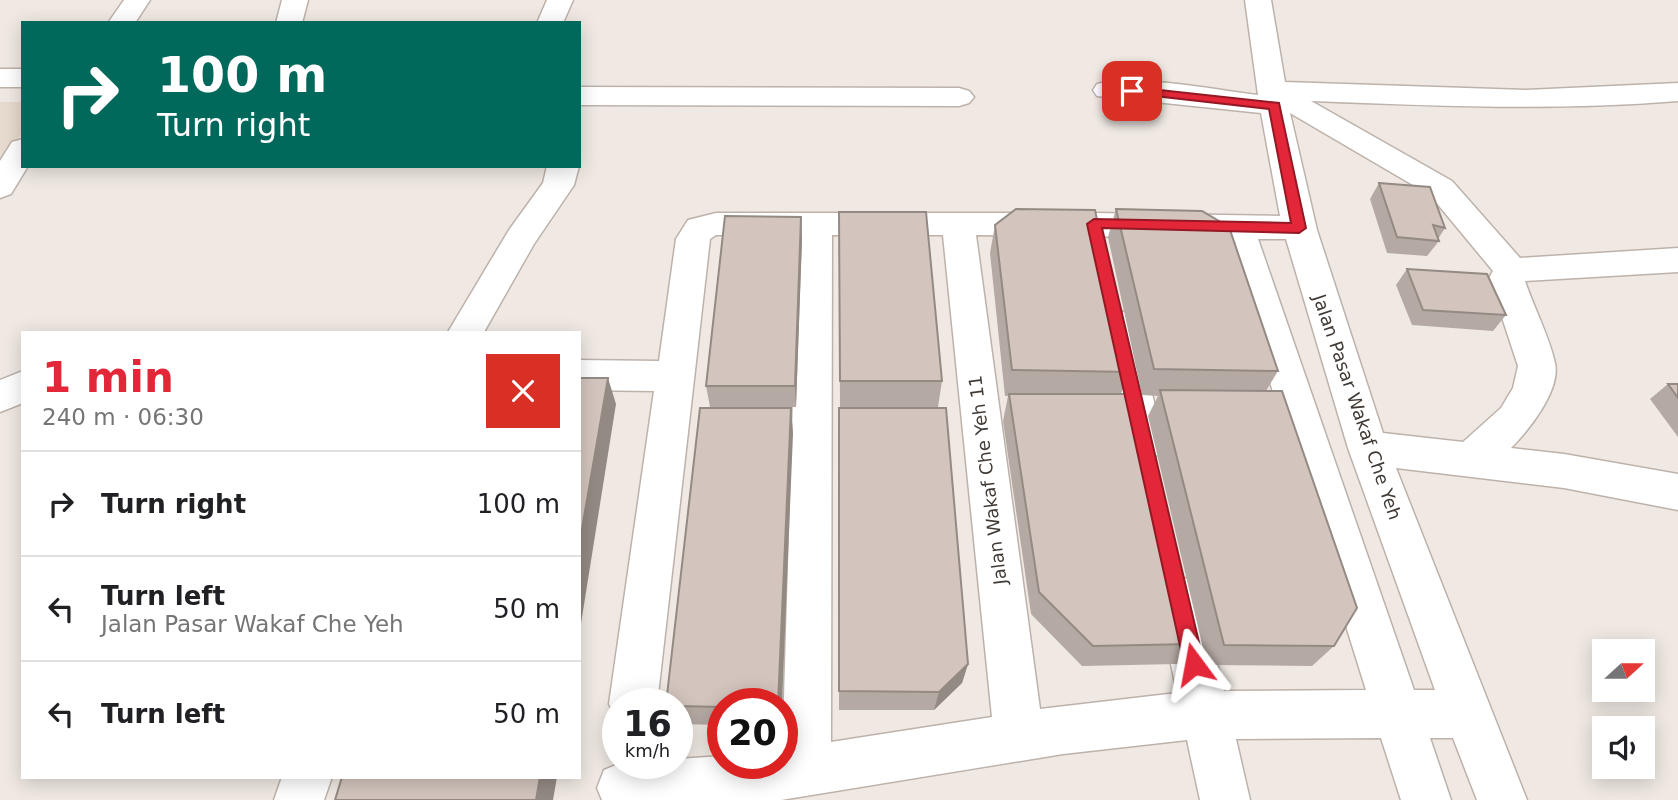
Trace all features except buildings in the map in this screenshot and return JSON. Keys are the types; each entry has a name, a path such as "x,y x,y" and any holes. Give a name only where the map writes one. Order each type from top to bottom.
{"street":[{"path":"122,21 137,0"},
{"path":"290,21 295,0"},
{"path":"551,21 560,0"},
{"name":"Jalan Pasar Wakaf Che Yeh","path":"1258,0 1273,98 1299,228 1331,338 1368,448 1502,800"},
{"path":"0,78 21,78"},
{"path":"1107,90 1273,98 1504,101 1576,100 1678,92"},
{"path":"581,96 959,97"},
{"path":"1273,98 1441,188 1513,272"},
{"path":"0,187 21,152"},
{"path":"467,331 521,237 558,185 562,168"},
{"path":"635,688 695,233 700,228 716,224 1094,224 1299,228"},
{"path":"806,772 815,224"},
{"name":"Jalan Wakaf Che Yeh 11","path":"958,224 1019,737"},
{"path":"1094,224 1106,275 1116,405 1151,472"},
{"path":"1237,225 1276,406 1399,714 1426,800"},
{"path":"1470,461 1515,419 1532,390 1537,366 1506,278 1513,272 1678,260"},
{"path":"581,375 675,376"},
{"path":"0,383 21,385"},
{"path":"0,397 21,386"},
{"path":"1116,405 1175,405"},
{"path":"670,418 708,419"},
{"path":"1368,448 1564,471 1678,492"},
{"path":"1172,567 1225,800"},
{"path":"623,784 762,778 1019,737 1135,721 1206,715 1468,713"},
{"path":"299,800 305,779"}],"shaded area":[{"path":"0,102 21,102 21,134 0,166"}],"route":[{"path":"1132,91 1194,95 1275,106 1299,228 1094,224 1194,664"}]}
